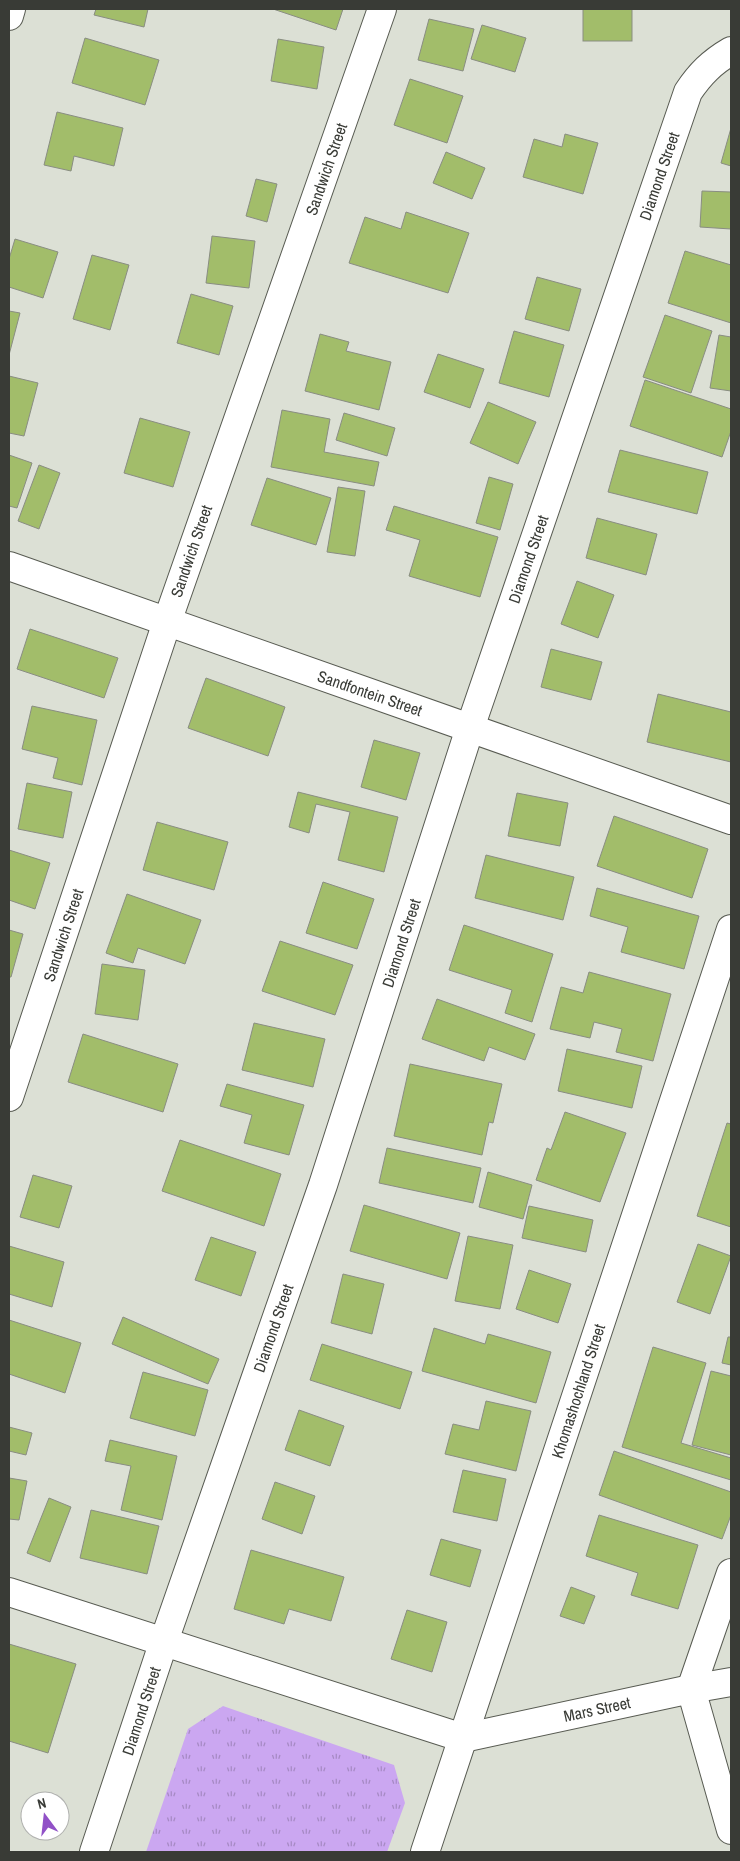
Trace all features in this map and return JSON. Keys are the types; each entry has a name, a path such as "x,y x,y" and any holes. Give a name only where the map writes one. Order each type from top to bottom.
{"street":[{"path":"9,16 11,9"},
{"name":"Sandwich Street","path":"9,1097 166,622 382,9"},
{"name":"Diamond Street","path":"94,1852 164,1641 323,1185 470,728 688,92 699,75 731,51"},
{"name":"Sandfontein Street","path":"9,566 731,820"},
{"name":"Khomashochland Street","path":"425,1852 731,929"},
{"path":"731,1573 691,1689 731,1830"},
{"path":"9,1592 463,1738"},
{"name":"Mars Street","path":"463,1738 731,1682"}],"green space":[{"path":"223,1706 394,1765 405,1803 387,1852 146,1852 188,1729"}],"building":[{"path":"96,9 148,9 144,27 94,15"},
{"path":"273,9 343,9 336,30"},
{"path":"583,9 632,9 632,41 583,41"},
{"path":"429,19 474,29 463,71 418,60"},
{"path":"482,25 526,38 515,72 471,59"},
{"path":"85,38 159,60 145,105 72,83"},
{"path":"278,39 324,47 317,89 271,81"},
{"path":"410,79 463,96 447,143 394,125"},
{"path":"57,112 123,128 114,166 74,156 71,171 44,165"},
{"path":"731,128 731,166 721,163"},
{"path":"565,134 598,143 583,194 523,177 534,139 562,147"},
{"path":"446,152 485,168 472,199 433,183"},
{"path":"256,179 277,184 267,222 246,216"},
{"path":"702,191 731,192 731,229 700,227"},
{"path":"406,212 469,233 448,293 349,263 365,217 401,229"},
{"path":"212,236 255,241 249,288 206,283"},
{"path":"15,239 58,252 43,298 9,287 9,259"},
{"path":"685,251 731,265 731,323 668,303"},
{"path":"92,255 129,265 110,330 73,319"},
{"path":"537,277 581,289 569,331 525,319"},
{"path":"191,294 233,306 219,355 177,343"},
{"path":"9,311 20,313 9,355"},
{"path":"665,315 712,331 691,393 643,377"},
{"path":"514,331 564,345 549,397 499,383"},
{"path":"320,334 349,342 346,351 391,362 379,410 305,391"},
{"path":"719,335 731,337 731,391 710,388"},
{"path":"438,354 484,369 470,408 424,392"},
{"path":"9,376 38,383 24,436 9,433"},
{"path":"645,380 731,409 731,431 722,457 630,426"},
{"path":"488,402 536,422 518,464 470,443"},
{"path":"282,410 330,419 324,452 379,462 374,486 271,467"},
{"path":"344,413 395,428 387,456 336,440"},
{"path":"140,418 190,432 173,487 124,473"},
{"path":"620,450 708,472 697,514 608,492"},
{"path":"9,455 32,463 17,508 9,506"},
{"path":"39,465 60,473 39,529 18,521"},
{"path":"489,477 513,484 500,530 476,523"},
{"path":"267,478 331,498 316,545 251,525"},
{"path":"338,487 365,491 355,556 327,552"},
{"path":"394,506 498,537 480,597 409,576 420,540 386,530"},
{"path":"597,518 657,534 646,575 586,558"},
{"path":"577,581 614,595 598,638 561,624"},
{"path":"30,629 118,658 104,698 17,669"},
{"path":"551,649 602,662 591,700 541,687"},
{"path":"206,678 285,707 268,756 188,728"},
{"path":"658,694 731,712 731,762 647,742"},
{"path":"32,706 97,720 82,785 53,778 58,758 22,749"},
{"path":"374,740 420,753 406,800 361,787"},
{"path":"27,783 72,792 63,838 18,829"},
{"path":"298,792 398,817 384,872 338,860 350,812 316,804 309,833 289,827"},
{"path":"517,793 568,803 560,846 508,836"},
{"path":"614,816 708,849 692,898 597,866"},
{"path":"157,822 228,842 214,890 143,870"},
{"path":"9,850 50,863 35,909 9,900"},
{"path":"486,855 574,877 563,920 475,898"},
{"path":"323,882 374,899 357,949 306,933"},
{"path":"597,888 699,916 684,969 621,952 628,927 590,916"},
{"path":"127,894 201,920 185,964 138,948 133,963 106,953"},
{"path":"464,925 553,954 532,1022 505,1013 512,990 449,970"},
{"path":"9,930 23,934 11,977 9,977"},
{"path":"280,941 353,965 335,1015 262,991"},
{"path":"102,964 145,970 138,1020 95,1014"},
{"path":"589,972 671,994 653,1061 616,1052 622,1029 594,1022 590,1038 550,1029 561,987 583,993"},
{"path":"437,999 535,1034 525,1060 489,1047 484,1061 422,1039"},
{"path":"254,1023 325,1039 313,1087 242,1070"},
{"path":"83,1034 178,1064 163,1112 68,1082"},
{"path":"567,1049 642,1066 632,1108 558,1091"},
{"path":"410,1064 502,1084 493,1123 489,1122 482,1155 394,1136"},
{"path":"227,1084 304,1105 289,1155 244,1143 252,1115 220,1106"},
{"path":"565,1112 626,1133 600,1202 536,1180 547,1148 551,1150"},
{"path":"727,1123 731,1124 731,1227 697,1216"},
{"path":"180,1140 281,1174 264,1226 162,1191"},
{"path":"387,1148 481,1168 473,1203 379,1183"},
{"path":"488,1172 532,1185 523,1219 479,1207"},
{"path":"33,1175 72,1186 59,1228 20,1217"},
{"path":"364,1205 460,1233 447,1279 350,1251"},
{"path":"529,1206 593,1220 586,1252 522,1238"},
{"path":"468,1236 513,1245 500,1309 455,1301"},
{"path":"211,1237 256,1252 241,1296 195,1280"},
{"path":"698,1244 731,1256 710,1314 677,1302"},
{"path":"9,1246 64,1262 52,1307 9,1294"},
{"path":"529,1270 571,1284 558,1323 516,1309"},
{"path":"343,1274 384,1284 372,1334 331,1323"},
{"path":"123,1317 219,1359 208,1384 112,1344"},
{"path":"9,1320 81,1343 65,1393 9,1374"},
{"path":"434,1328 485,1344 488,1334 551,1352 536,1403 422,1371"},
{"path":"728,1337 731,1337 731,1365 722,1363"},
{"path":"322,1344 412,1372 400,1409 310,1380"},
{"path":"653,1347 706,1363 681,1443 731,1458 731,1480 622,1447"},
{"path":"711,1371 731,1376 731,1455 692,1445"},
{"path":"143,1372 208,1390 195,1436 130,1418"},
{"path":"486,1401 531,1411 516,1471 445,1454 453,1424 479,1430"},
{"path":"299,1410 344,1426 330,1466 285,1450"},
{"path":"9,1427 32,1433 26,1455 9,1451"},
{"path":"110,1440 177,1456 162,1520 121,1510 131,1466 105,1461"},
{"path":"614,1451 731,1492 731,1515 722,1539 599,1495"},
{"path":"463,1470 506,1479 497,1521 453,1512"},
{"path":"9,1478 27,1481 19,1520 9,1519"},
{"path":"275,1482 315,1496 302,1534 262,1519"},
{"path":"49,1498 71,1507 50,1562 27,1553"},
{"path":"91,1510 159,1526 147,1574 80,1558"},
{"path":"599,1515 698,1545 678,1609 631,1595 638,1573 586,1556"},
{"path":"441,1539 481,1550 470,1587 430,1575"},
{"path":"251,1550 344,1577 331,1621 289,1609 284,1624 234,1609"},
{"path":"571,1587 595,1596 584,1624 560,1616"},
{"path":"407,1610 447,1622 432,1672 391,1659"},
{"path":"9,1644 76,1664 48,1753 9,1741"}]}
